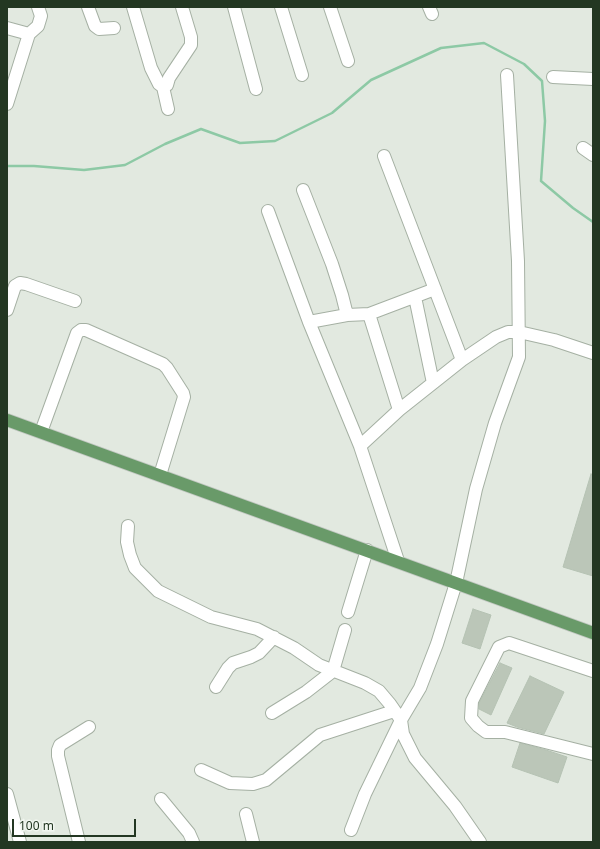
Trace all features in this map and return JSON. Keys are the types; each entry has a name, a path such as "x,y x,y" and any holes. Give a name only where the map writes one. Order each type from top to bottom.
{"main road":[{"path":"7,420 593,633"}],"street":[{"path":"7,104 29,34 38,26 41,16 38,7"},
{"path":"88,7 95,26 99,29 114,28"},
{"path":"133,7 151,68 158,84 164,87"},
{"path":"164,87 167,85 169,78 191,45 191,37 182,7"},
{"path":"234,7 256,89"},
{"path":"281,7 302,75"},
{"path":"330,7 348,61"},
{"path":"7,28 29,34"},
{"path":"351,830 398,715 420,688 437,644 456,583 476,489 495,423 519,357 518,254 508,75"},
{"path":"553,78 593,79"},
{"path":"164,87 168,109"},
{"path":"384,156 462,360"},
{"path":"303,190 332,264 347,315"},
{"path":"268,211 309,322 360,446 398,561"},
{"path":"7,310 15,286 20,283 75,301"},
{"path":"309,322 347,315 370,314 434,289"},
{"path":"415,297 433,383"},
{"path":"370,314 399,410"},
{"path":"41,432 77,333 81,330 86,330 163,364 183,393 184,397 160,475"},
{"path":"360,446 399,410 462,360 496,337 508,332 518,332 554,340 593,353"},
{"path":"128,526 127,542 135,568 158,591 211,617 257,629 274,637 319,665 364,683 379,691 398,715 403,734 415,758 454,806 480,842"},
{"path":"348,612 367,550"},
{"path":"272,713 306,692 333,671 345,630"},
{"path":"216,687 233,663 258,653 274,637"},
{"path":"593,671 508,643 499,647 472,701 471,718 486,732 505,732 593,754"},
{"path":"201,770 230,783 253,784 266,780 320,736 398,715"},
{"path":"79,842 58,756 60,745 89,727"},
{"path":"7,794 20,842"},
{"path":"161,799 189,834 193,842"},
{"path":"246,814 253,842"}],"building":[{"path":"591,474 593,475 593,576 563,567"},
{"path":"473,609 491,615 480,649 462,643"},
{"path":"500,663 512,668 491,715 479,709 479,703"},
{"path":"530,676 564,692 544,734 507,723"},
{"path":"520,743 567,757 558,783 512,767"}],"waterway":[{"path":"7,166 34,166 84,170 125,165 165,144 201,129 240,143 275,141 332,113 371,80 441,48 484,43 524,64 542,81 545,121 541,181 573,208 593,222"}]}
